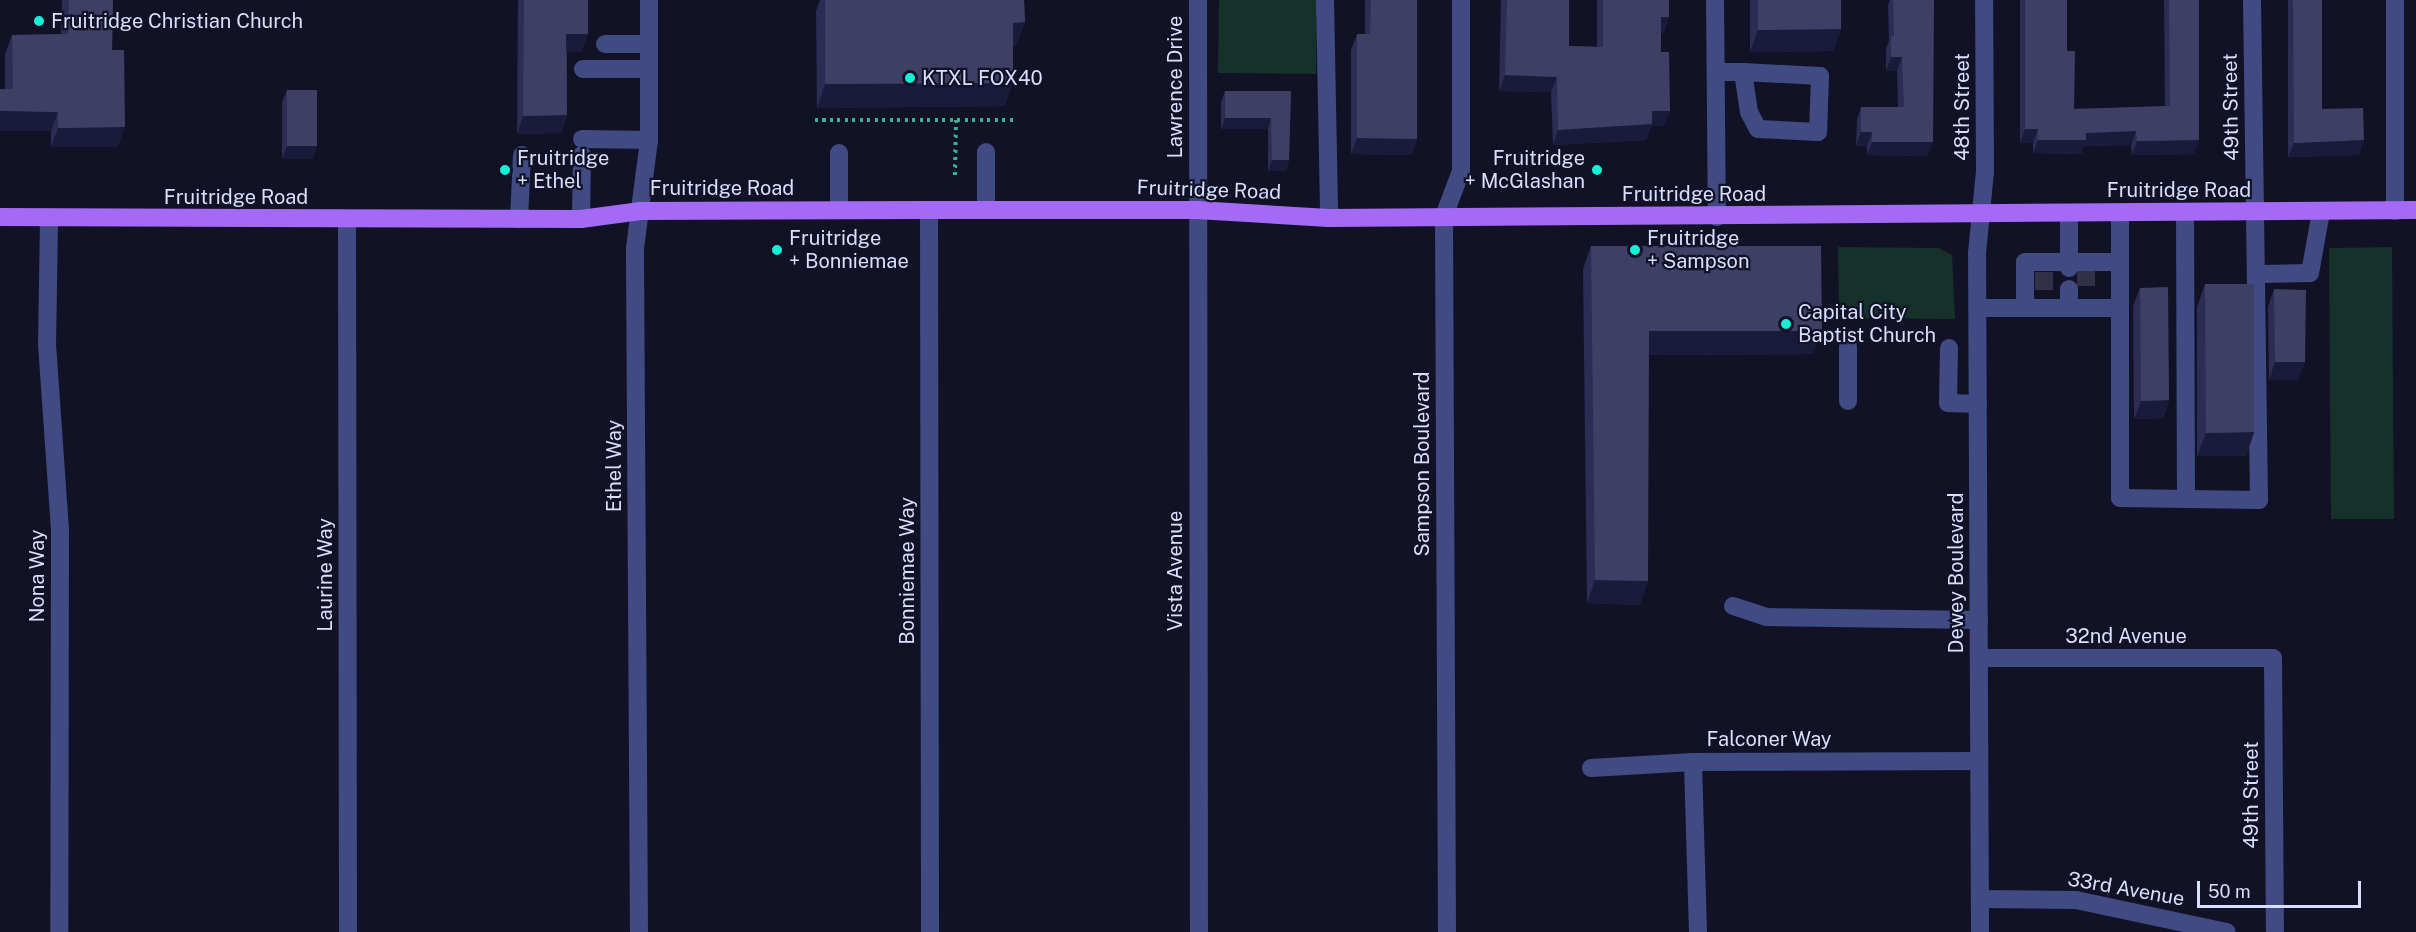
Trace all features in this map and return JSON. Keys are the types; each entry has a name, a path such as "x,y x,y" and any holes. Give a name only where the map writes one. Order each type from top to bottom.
{"main road":[{"name":"Fruitridge Road","path":"0,217 49,220 580,219 640,211 1197,210 1329,218 1717,217 2416,210"}],"street":[{"name":"Ethel Way","path":"639,932 635,248 649,140 649,0"},
{"name":"Lawrence Drive","path":"1197,0 1197,210"},
{"path":"1325,0 1329,218"},
{"name":"Sampson Boulevard","path":"1447,932 1444,216 1461,171 1461,0"},
{"path":"1715,0 1717,217"},
{"name":"48th Street","path":"1981,214 1985,172 1984,0"},
{"name":"49th Street","path":"2186,499 2259,500 2258,274 2252,0"},
{"path":"2395,0 2395,211"},
{"path":"604,44 649,44"},
{"path":"583,69 648,69"},
{"path":"1716,72 1743,72 1820,76 1818,132 1758,129 1749,112 1743,72"},
{"path":"580,219 582,147 649,140"},
{"path":"986,152 986,210"},
{"path":"839,153 839,210"},
{"path":"519,219 522,154"},
{"name":"Bonniemae Way","path":"929,210 930,932"},
{"name":"Vista Avenue","path":"1197,210 1199,932"},
{"path":"2258,274 2310,273 2321,212"},
{"path":"2069,213 2078,265"},
{"path":"2120,213 2120,498 2186,499 2185,213"},
{"name":"Dewey Boulevard","path":"1980,932 1978,308 1981,214"},
{"name":"Laurine Way","path":"347,219 348,932"},
{"name":"Nona Way","path":"49,220 47,344 60,529 59,932"},
{"path":"2025,308 2025,262 2044,265 2078,265 2120,262"},
{"path":"2078,289 2078,308"},
{"path":"2044,290 2044,308"},
{"path":"1978,308 2120,308"},
{"path":"1848,347 1848,401"},
{"path":"1949,348 1948,403 1978,404"},
{"path":"1733,606 1766,617 1979,620"},
{"name":"32nd Avenue","path":"1979,658 2273,658"},
{"name":"49th Street","path":"2273,658 2275,932"},
{"name":"Falconer Way","path":"1698,932 1693,762 1979,761"},
{"path":"1591,768 1693,762"},
{"name":"33rd Avenue","path":"1980,899 2076,900 2227,932"}],"path":[{"path":"816,120 1016,120"},
{"path":"955,175 956,120"}],"green space":[{"path":"1219,0 1317,0 1316,74 1218,73"},
{"path":"1838,247 1939,248 1952,255 1955,319 1839,318"},
{"path":"2392,247 2394,519 2331,519 2329,248"}],"building":[{"path":"69,0 113,0 112,50 124,50 125,127 58,128 58,112 0,111 0,89 13,89 12,35 68,34"},
{"path":"524,0 588,0 588,34 566,34 567,115 523,116"},
{"name":"KTXL FOX40","path":"825,0 1024,0 1025,22 1013,23 1013,83 825,84"},
{"path":"1371,0 1417,0 1417,139 1357,138 1357,34 1370,34"},
{"path":"1507,0 1569,0 1569,46 1603,47 1603,0 1669,0 1669,17 1661,17 1661,52 1669,52 1670,111 1652,111 1652,124 1558,130 1557,77 1505,75"},
{"path":"1758,0 1841,0 1841,29 1758,30"},
{"path":"1893,0 1934,0 1933,142 1872,142 1872,132 1861,132 1861,107 1904,107 1902,57 1891,57 1891,36 1894,36"},
{"path":"2025,0 2067,0 2067,51 2075,51 2074,109 2170,106 2169,0 2199,0 2199,140 2137,141 2136,131 2086,133 2086,140 2038,140 2038,129 2025,129"},
{"path":"2293,0 2322,0 2322,109 2363,108 2364,140 2294,143"},
{"path":"287,90 317,90 317,146 287,146"},
{"path":"1225,91 1291,91 1289,160 1272,160 1271,118 1225,118"},
{"path":"1591,246 1821,246 1822,331 1649,331 1648,581 1595,580"},
{"path":"2205,284 2254,284 2254,432 2206,433"},
{"path":"2168,287 2169,400 2141,401 2140,288"},
{"path":"2274,289 2306,290 2305,362 2275,362"}],"tunnel":[{"path":"2044,268 2044,290"},
{"path":"2086,268 2086,289"}],"place":[{"name":"Fruitridge Christian Church","path":"39,21"},
{"name":"KTXL FOX40","path":"910,78"},
{"name":"Fruitridge + Ethel","path":"505,170"},
{"name":"Fruitridge + McGlashan","path":"1597,170"},
{"name":"Fruitridge + Bonniemae","path":"777,250"},
{"name":"Fruitridge + Sampson","path":"1635,250"},
{"name":"Capital City Baptist Church","path":"1786,324"}]}
